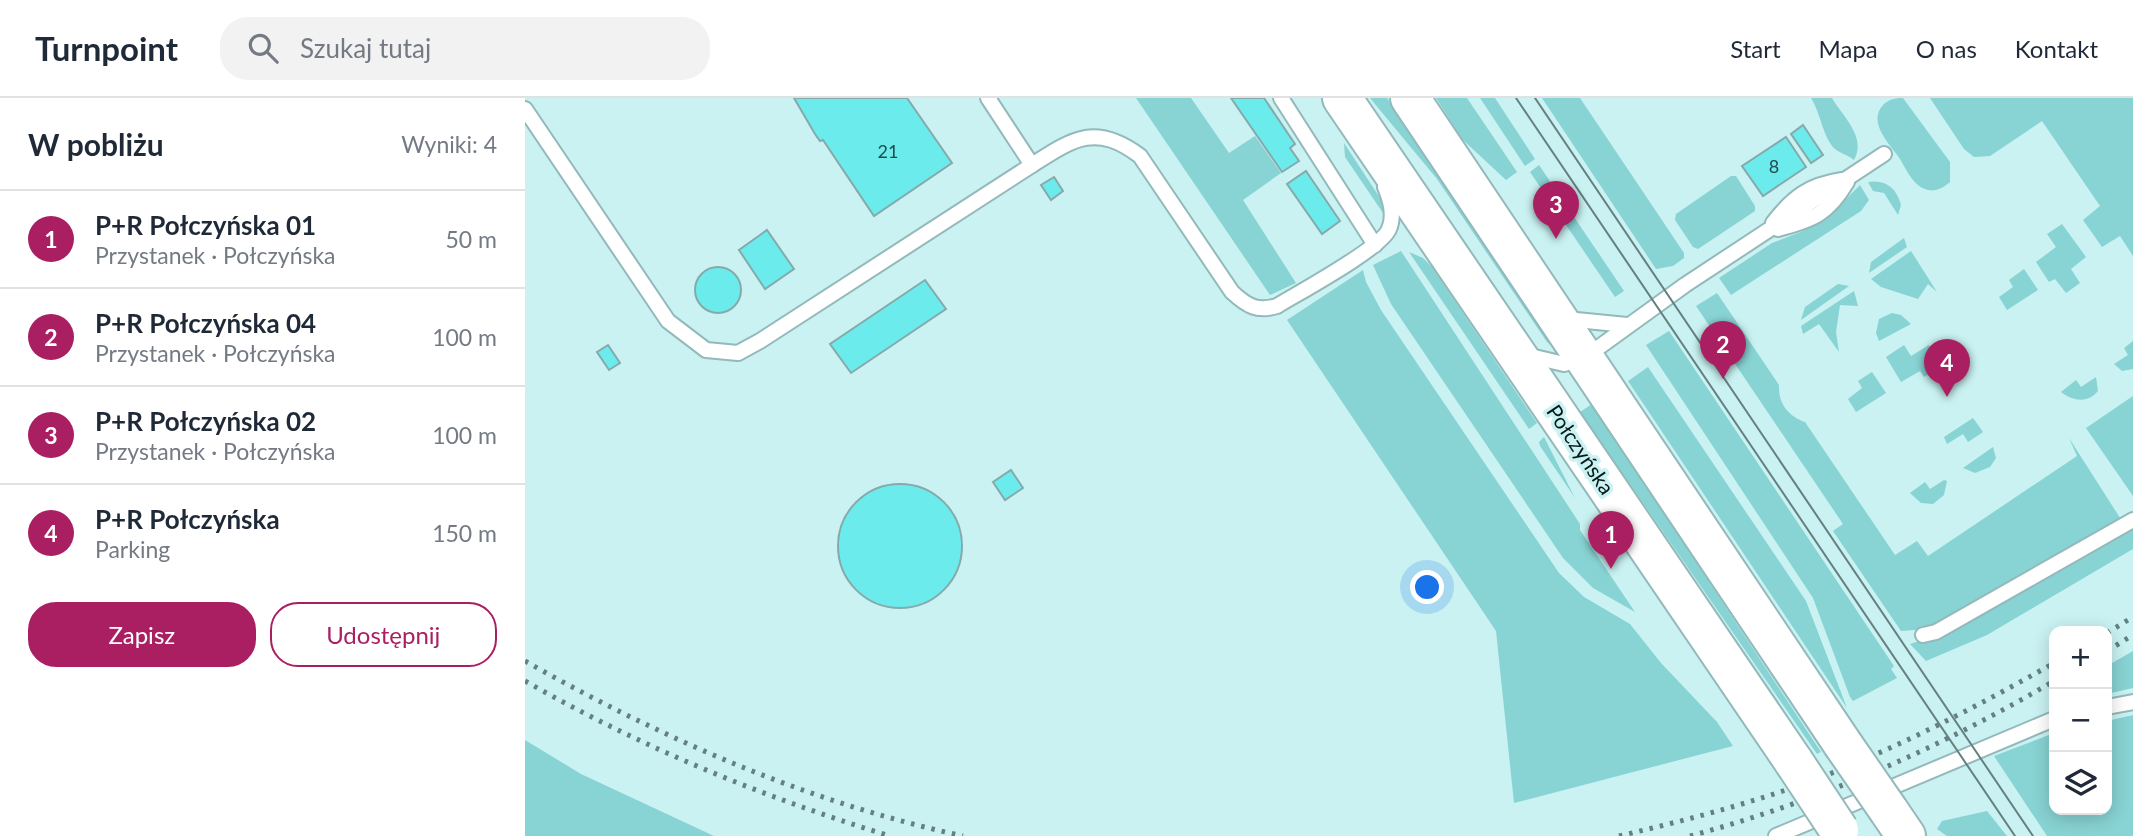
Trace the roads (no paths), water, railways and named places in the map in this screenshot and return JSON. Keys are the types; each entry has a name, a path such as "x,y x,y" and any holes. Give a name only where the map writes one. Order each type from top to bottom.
{"main road":[{"name":"Połczyńska","path":"1341,98 1841,833"},
{"path":"1410,98 1897,823"}],"lane":[{"path":"988,98 1033,165"},
{"path":"1281,98 1375,245"},
{"path":"525,109 668,321 706,350 725,354 737,353 760,341 1064,144 1082,137 1119,140 1140,156 1231,292 1245,304 1261,310 1277,306 1375,245 1389,229 1391,201 1341,98"},
{"path":"1766,232 1807,222 1818,215 1833,205 1850,178 1884,154"},
{"path":"1514,352 1565,364 1584,358 1620,334 1627,325 1766,232 1792,199 1819,183 1850,178"},
{"path":"1557,317 1627,325"},
{"path":"1923,635 1936,632 2133,520"},
{"path":"2112,707 2133,702"},
{"path":"1776,836 2049,721"}],"tram line":[{"path":"1516,98 2015,836"},
{"path":"1535,98 2033,836"}],"railway":[{"path":"2112,630 2133,617"},
{"path":"2112,648 2133,635"},
{"path":"525,661 577,690 737,765 848,805 963,836"},
{"path":"1619,836 1735,806 1821,777 1927,730 2049,666"},
{"path":"525,681 614,728 703,769 890,836"},
{"path":"1690,836 1784,807 1877,771 1967,729 2049,684"}],"place":[{"name":"P+R Połczyńska 02","path":"1556,239"},
{"name":"P+R Połczyńska 04","path":"1723,379"},
{"name":"P+R Połczyńska","path":"1947,397"},
{"name":"P+R Połczyńska 01","path":"1611,569"}]}
